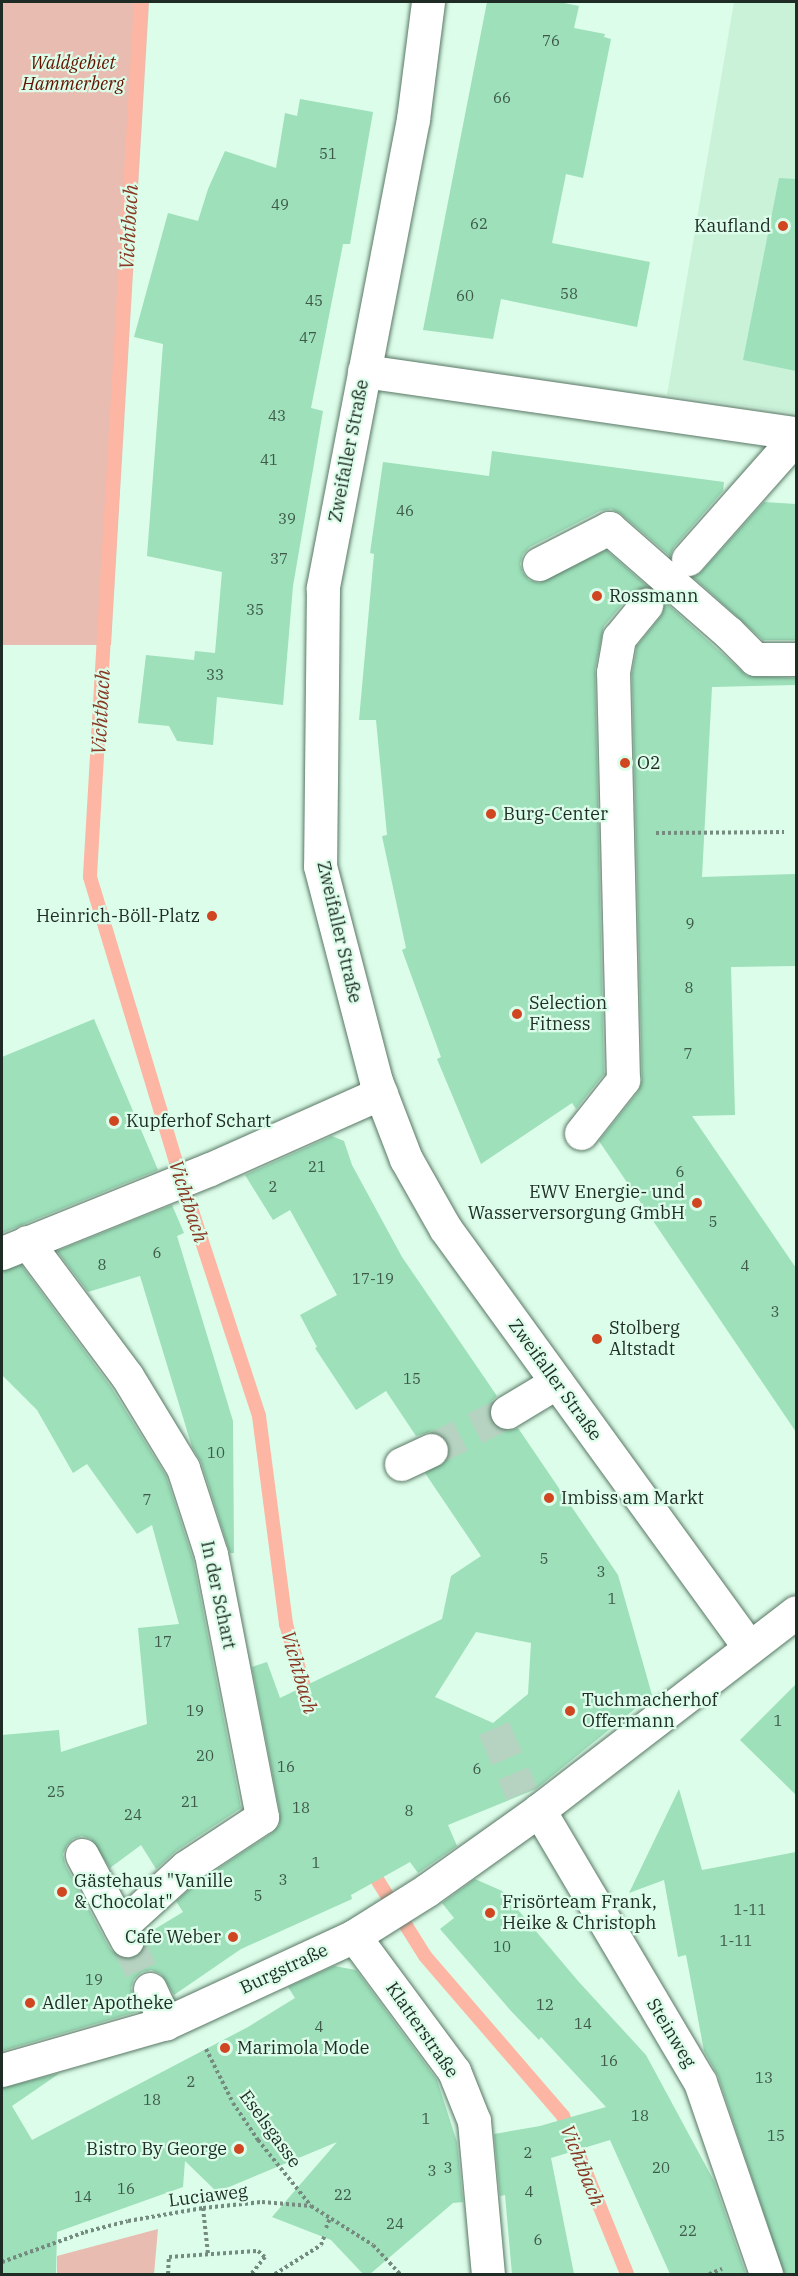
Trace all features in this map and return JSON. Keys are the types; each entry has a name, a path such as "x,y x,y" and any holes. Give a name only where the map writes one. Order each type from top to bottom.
{"street":[{"name":"Zweifaller Straße","path":"428,2 413,119 323,588 320,866 381,1094 406,1159 445,1228 749,1647"},
{"path":"364,371 796,435"},
{"path":"688,560 796,435"},
{"path":"539,564 609,528 728,632 755,660 796,659"},
{"path":"581,1133 623,1080 613,672 619,638 646,604"},
{"name":"In der Schart","path":"82,1855 124,1934 186,1867 262,1817 211,1554 183,1468 127,1376 14,1248 158,1190 215,1159 381,1094"},
{"path":"507,1412 557,1382"},
{"path":"401,1464 431,1450"},
{"name":"Burgstraße","path":"2,2070 166,2023 367,1928 427,1890 531,1806 796,1612"},
{"name":"Steinweg","path":"531,1806 700,2082 766,2274"},
{"name":"Klatterstraße","path":"367,1928 454,2071 474,2121 488,2274"},
{"path":"150,1989 166,2023"}],"path":[{"path":"649,833 784,832"},
{"name":"Eselsgasse","path":"212,2065 258,2140 311,2206"},
{"name":"Luciaweg","path":"2,2262 85,2232 128,2221 203,2208 262,2202 311,2206 373,2245 400,2274"},
{"path":"203,2208 208,2254"},
{"path":"326,2228 330,2218"},
{"path":"275,2274 321,2245 324,2237"},
{"path":"168,2274 170,2257 258,2251 265,2257 251,2274"}],"shaded area":[{"path":"734,2 796,2 796,413 667,395"}],"green space":[{"name":"Waldgebiet Hammerberg","path":"2,2 149,2 111,645 2,645"},
{"path":"158,2229 154,2274 57,2274 57,2256"}],"building":[{"path":"487,2 559,2 579,6 574,28 605,34 604,37 611,39 583,178 566,174 552,243 650,262 637,327 501,299 493,339 423,330"},
{"path":"300,99 373,112 350,244 343,244 311,408 323,411 293,586 283,705 217,697 213,745 177,741 169,726 138,723 146,655 194,660 195,651 215,653 222,572 147,556 163,344 134,337 168,213 198,221 208,189 225,151 276,168 285,113 297,116"},
{"name":"Kaufland","path":"779,178 796,179 796,371 743,360"},
{"name":"Burg-Center","path":"492,451 724,482 723,491 674,547 670,556 621,514 611,509 600,511 530,547 523,554 520,564 523,573 529,580 539,583 606,550 648,587 632,593 604,626 595,669 604,1074 576,1109 572,1103 481,1164 437,1059 441,1057 402,950 406,948 382,836 387,835 376,720 359,720 374,554 370,553 383,462 489,476"},
{"path":"764,502 796,504 796,640 763,640 693,577 702,571"},
{"name":"EWV Energie- und Wasserversorgung GmbH","path":"664,601 747,676 796,678 796,685 712,687 702,877 796,874 796,966 731,967 735,1115 692,1116 796,1268 796,1432 599,1141 638,1092 642,1080 632,673 637,646 661,616"},
{"name":"Kupferhof Schart","path":"94,1019 158,1170 2,1233 2,1057"},
{"path":"332,1136 344,1141 352,1165 402,1257 497,1396 491,1402 488,1412 491,1422 498,1429 507,1431 518,1428 618,1575 652,1695 536,1789 448,1825 457,1846 418,1873 410,1862 351,1895 352,1899 241,1949 174,1995 161,1974 151,1970 142,1972 134,1979 131,1988 140,2011 2,2051 2,1735 59,1730 61,1752 147,1724 138,1628 179,1624 152,1525 137,1534 87,1464 73,1473 37,1410 2,1375 2,1271 21,1265 111,1387 166,1476 193,1559 241,1808 176,1851 156,1869 141,1845 110,1868 91,1839 82,1836 73,1839 67,1845 63,1854 65,1864 110,1949 118,1956 127,1959 136,1956 143,1949 145,1935 183,1912 176,1901 198,1882 272,1833 279,1825 280,1813 252,1667 267,1662 280,1698 369,1655 442,1619 451,1576 481,1556 425,1473 447,1460 450,1451 448,1442 441,1434 433,1431 416,1436 386,1391 356,1410 315,1348 317,1347 300,1315 337,1295 290,1210 273,1220 245,1175","holes":["476,1632 531,1643 528,1694 493,1723 435,1697"]},
{"path":"172,1205 184,1233 177,1236 233,1421 234,1553 230,1553 201,1462 192,1447 140,1276 88,1292 57,1251"},
{"path":"796,1684 796,1795 740,1740"},
{"path":"679,1789 702,1870 796,1852 796,2274 784,2274 718,2076 704,2051 686,1955 678,1957 664,1880 629,1893"},
{"path":"475,1879 502,1891 578,1981 646,2055 714,2181 746,2274 670,2274 610,2140 551,2158 574,2274 512,2274 505,2195 500,2196 494,2134 540,2126 606,2107 541,2037 539,2040 511,2011 440,1929 454,1918 442,1903"},
{"path":"334,1966 356,1970 437,2080 457,2142 463,2202 453,2203 370,2274 363,2274 331,2240 272,2217 337,2142 217,2192 185,2161 183,2187 57,2232 56,2274 2,2274 2,2088 60,2073 12,2106 32,2140 248,2027 295,1998 288,1987"}],"waterway":[{"name":"Vichtbach","path":"141,2 90,877 177,1165 259,1416 286,1624 309,1703"},
{"name":"Vichtbach","path":"368,1865 425,1956 563,2116 627,2274"}],"tunnel":[{"path":"431,1450 507,1412"},
{"path":"494,1728 522,1793"},
{"path":"127,1940 150,1989"}],"place":[{"name":"Kaufland","path":"783,226"},
{"name":"Rossmann","path":"597,596"},
{"name":"O2","path":"625,763"},
{"name":"Burg-Center","path":"491,814"},
{"name":"Heinrich-Böll-Platz","path":"212,916"},
{"name":"Selection Fitness","path":"517,1014"},
{"name":"Kupferhof Schart","path":"114,1121"},
{"name":"EWV Energie- und Wasserversorgung GmbH","path":"697,1203"},
{"name":"Stolberg Altstadt","path":"597,1339"},
{"name":"Imbiss am Markt","path":"549,1498"},
{"name":"Tuchmacherhof Offermann","path":"570,1711"},
{"name":"Gästehaus \"Vanille & Chocolat\"","path":"62,1892"},
{"name":"Frisörteam Frank, Heike & Christoph","path":"490,1913"},
{"name":"Cafe Weber","path":"233,1937"},
{"name":"Adler Apotheke","path":"30,2003"},
{"name":"Marimola Mode","path":"225,2048"},
{"name":"Bistro By George","path":"239,2149"}]}
